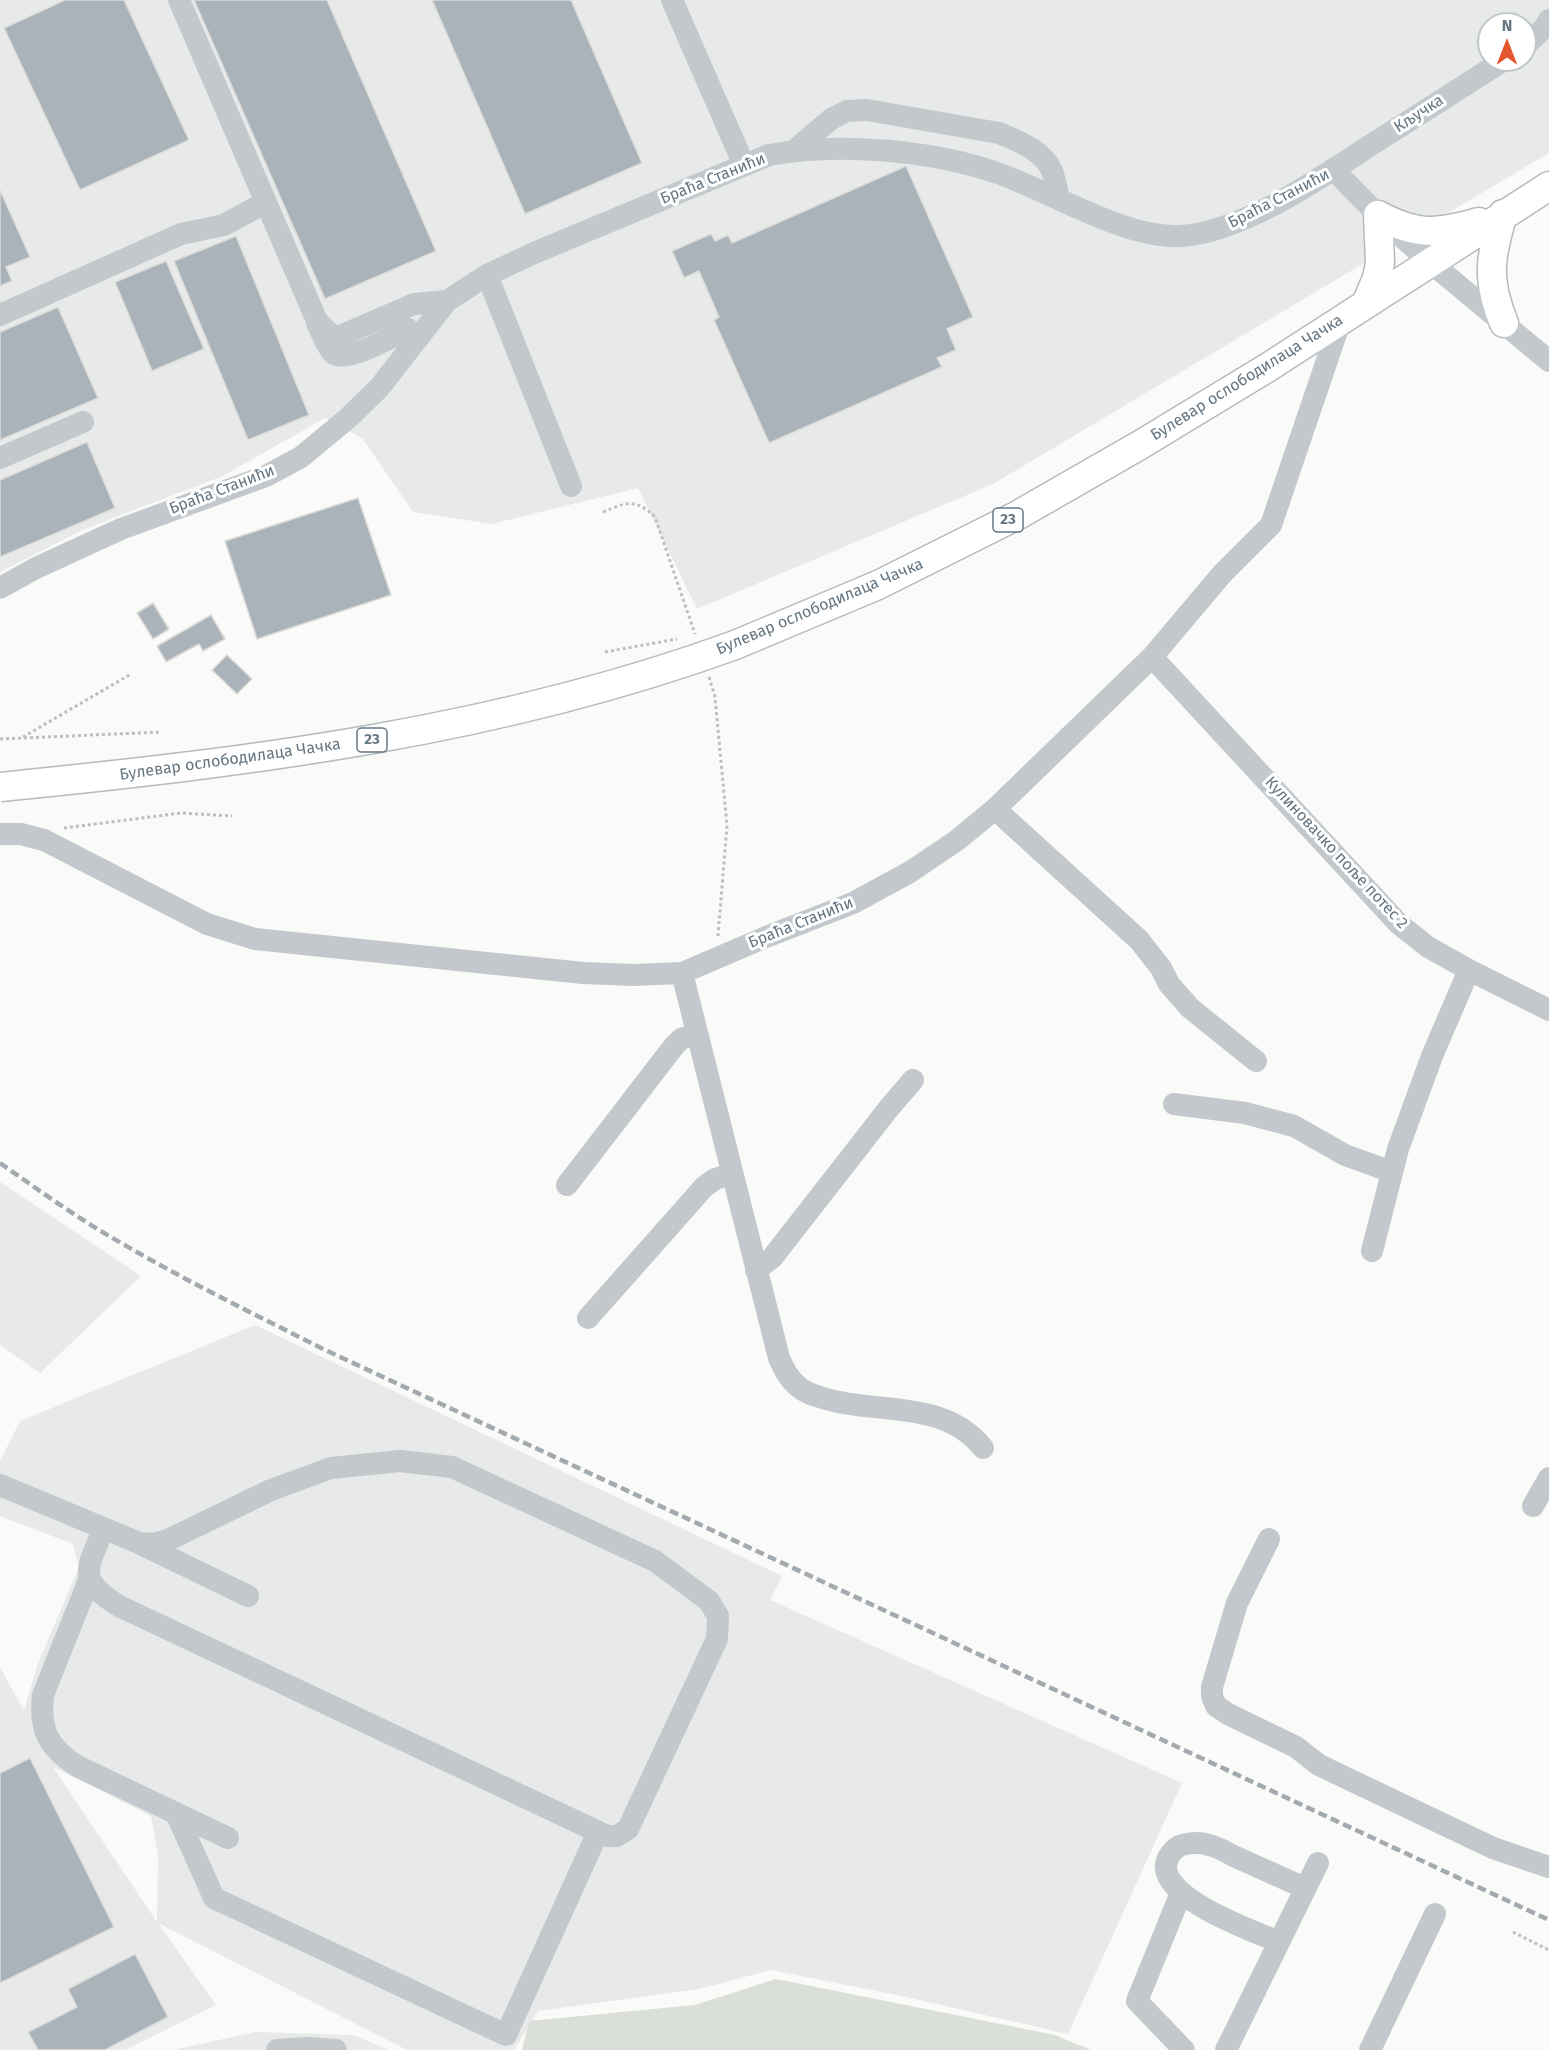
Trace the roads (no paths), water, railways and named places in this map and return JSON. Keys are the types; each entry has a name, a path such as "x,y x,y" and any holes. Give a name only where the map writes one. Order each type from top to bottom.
{"main road":[{"name":"Булевар ослободилаца Чачка","path":"0,787 311,750 437,729 600,689 675,667 735,645 878,585 1018,515 1143,443 1340,322 1549,186"},
{"path":"1378,215 1399,226 1424,232 1452,229 1503,214"},
{"path":"1503,214 1492,255 1491,284 1504,323"},
{"path":"1366,303 1377,278 1380,263 1378,215"}],"street":[{"path":"179,0 316,321 332,352 340,356 354,354 408,329"},
{"path":"672,0 744,165"},
{"path":"1537,36 1549,20"},
{"name":"Кључка","path":"1334,169 1485,72"},
{"path":"795,150 831,119 847,111 867,110 999,133 1018,140 1040,153 1051,169 1059,199"},
{"name":"Браћа Станићи","path":"0,588 36,568 121,529 266,476 301,457 347,419 379,388 447,302 487,275 744,165 769,155 795,150 894,152 949,160 997,173 1147,233 1180,236 1223,228 1257,213 1334,169 1378,215 1430,262 1549,361"},
{"path":"0,315 181,234 224,225 266,202"},
{"path":"487,275 571,486"},
{"path":"316,321 331,335 340,336 414,304 447,302"},
{"name":"Браћа Станићи","path":"0,834 21,834 44,840 207,924 255,939 584,973 658,975 682,973 853,903 910,872 956,841 995,809 1152,657 1222,574 1271,525 1340,322"},
{"path":"0,458 83,422"},
{"name":"Кулиновачко поље потес 2","path":"1152,657 1399,924 1428,947 1468,970 1549,1010"},
{"path":"995,809 1139,940 1161,968 1169,984 1190,1008 1256,1061"},
{"path":"1372,1251 1392,1172 1428,1065 1468,970"},
{"path":"682,973 756,1270 784,1370 800,1388 810,1394 845,1404 908,1410 936,1417 967,1431 983,1448"},
{"path":"567,1185 674,1046 681,1039 697,1034"},
{"path":"756,1270 767,1264 889,1108 914,1080"},
{"path":"1174,1104 1245,1113 1294,1126 1345,1155 1392,1172"},
{"path":"588,1318 704,1187 715,1179 732,1174"},
{"path":"89,1580 99,1594 119,1606 607,1836 617,1836 628,1829 717,1639 718,1616 709,1601 655,1561 452,1467 399,1461 331,1468 271,1490 168,1540 153,1544 140,1543"},
{"path":"1533,1506 1549,1478"},
{"path":"0,1485 140,1543 248,1596"},
{"path":"104,1528 89,1565 89,1580 43,1695 41,1710 43,1726 50,1742 59,1754 77,1767 228,1838"},
{"path":"1269,1539 1237,1603 1212,1687 1212,1696 1216,1706 1296,1747 1319,1765 1339,1775 1493,1848 1544,1865"},
{"path":"176,1813 214,1898 506,2035 598,1832"},
{"path":"1279,1942 1197,1905 1181,1893 1166,1869 1167,1856 1177,1846 1209,1845 1305,1888"},
{"path":"1226,2050 1318,1863"},
{"path":"1181,1893 1137,2001 1184,2050"},
{"path":"1370,2050 1435,1914"},
{"path":"277,2050 307,2048 336,2050"}],"railway":[{"path":"0,1163 123,1244 197,1285 323,1349 1549,1920"}]}
